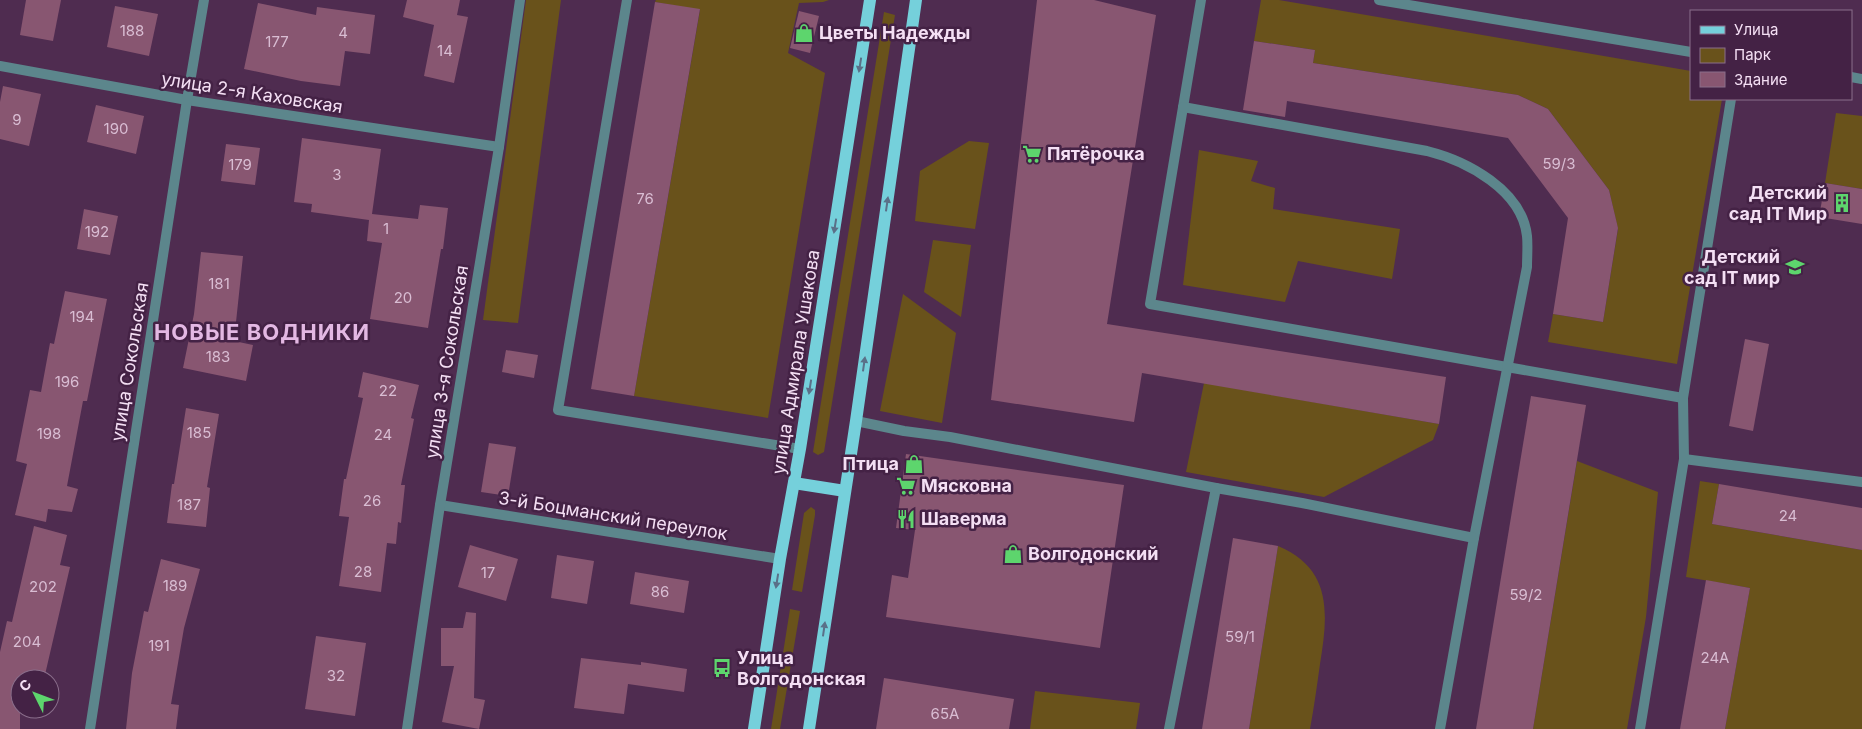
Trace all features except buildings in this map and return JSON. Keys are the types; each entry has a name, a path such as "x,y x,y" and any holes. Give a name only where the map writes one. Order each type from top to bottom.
{"main road":[{"name":"улица Адмирала Ушакова","path":"754,729 870,0"},
{"path":"809,729 856,421 916,0"},
{"path":"794,483 845,491"}],"street":[{"name":"улица Сокольская","path":"90,729 204,0"},
{"name":"улица 3-я Сокольская","path":"407,729 440,505 499,147 520,0"},
{"path":"628,0 558,410 800,449"},
{"path":"1201,0 1150,304 1682,398"},
{"path":"1379,0 1690,52"},
{"name":"улица 2-я Каховская","path":"0,66 187,100 499,147"},
{"path":"1640,729 1684,459 1682,398 1731,100"},
{"path":"1183,107 1451,157 1491,181 1505,193 1520,214 1527,235 1527,267 1474,538 1440,729"},
{"path":"856,421 1302,503 1474,538"},
{"path":"1684,459 1862,482"},
{"path":"1169,729 1216,488"},
{"name":"3-й Боцманский переулок","path":"440,505 780,559"}],"green space":[{"path":"526,0 561,0 518,323 483,320"},
{"path":"656,0 829,0 799,3 788,53 825,73 768,418 634,396 700,10 655,2"},
{"path":"1261,0 1279,0 1690,71 1690,100 1722,100 1677,364 1548,342 1553,314 1603,322 1618,229 1609,190 1548,109 1518,95 1313,63 1315,50 1254,41"},
{"path":"884,12 895,15 824,452 818,455 813,452"},
{"path":"1836,113 1862,116 1862,189 1825,183"},
{"path":"969,141 989,143 975,229 915,221 920,171"},
{"path":"1199,150 1258,161 1251,181 1275,188 1273,209 1400,229 1392,279 1298,261 1285,302 1183,285"},
{"path":"933,240 971,245 961,317 924,292"},
{"path":"903,294 956,333 942,423 880,411"},
{"path":"1204,383 1439,424 1433,440 1324,497 1186,472"},
{"path":"1577,461 1658,492 1646,617 1627,729 1533,729"},
{"path":"1700,481 1719,484 1712,524 1862,550 1862,729 1725,729 1750,588 1686,577"},
{"path":"811,507 815,510 815,515 802,592 792,590 804,513"},
{"path":"1278,546 1296,556 1309,567 1318,581 1323,595 1325,628 1310,729 1249,729"},
{"path":"790,609 800,611 780,729 771,729"},
{"path":"1035,691 1140,703 1136,729 1030,729"}],"place":[{"name":"Цветы Надежды","path":"804,33"},
{"name":"Пятёрочка","path":"1032,154"},
{"name":"Детский сад IT Мир","path":"1842,203"},
{"name":"Детский сад IT мир","path":"1795,267"},
{"name":"Птица","path":"914,464"},
{"name":"Мясковна","path":"906,486"},
{"name":"Шаверма","path":"906,519"},
{"name":"Волгодонский","path":"1013,554"},
{"name":"Улица Волгодонская","path":"722,668"}],"district":[{"name":"НОВЫЕ ВОДНИКИ","path":"262,332"}]}
